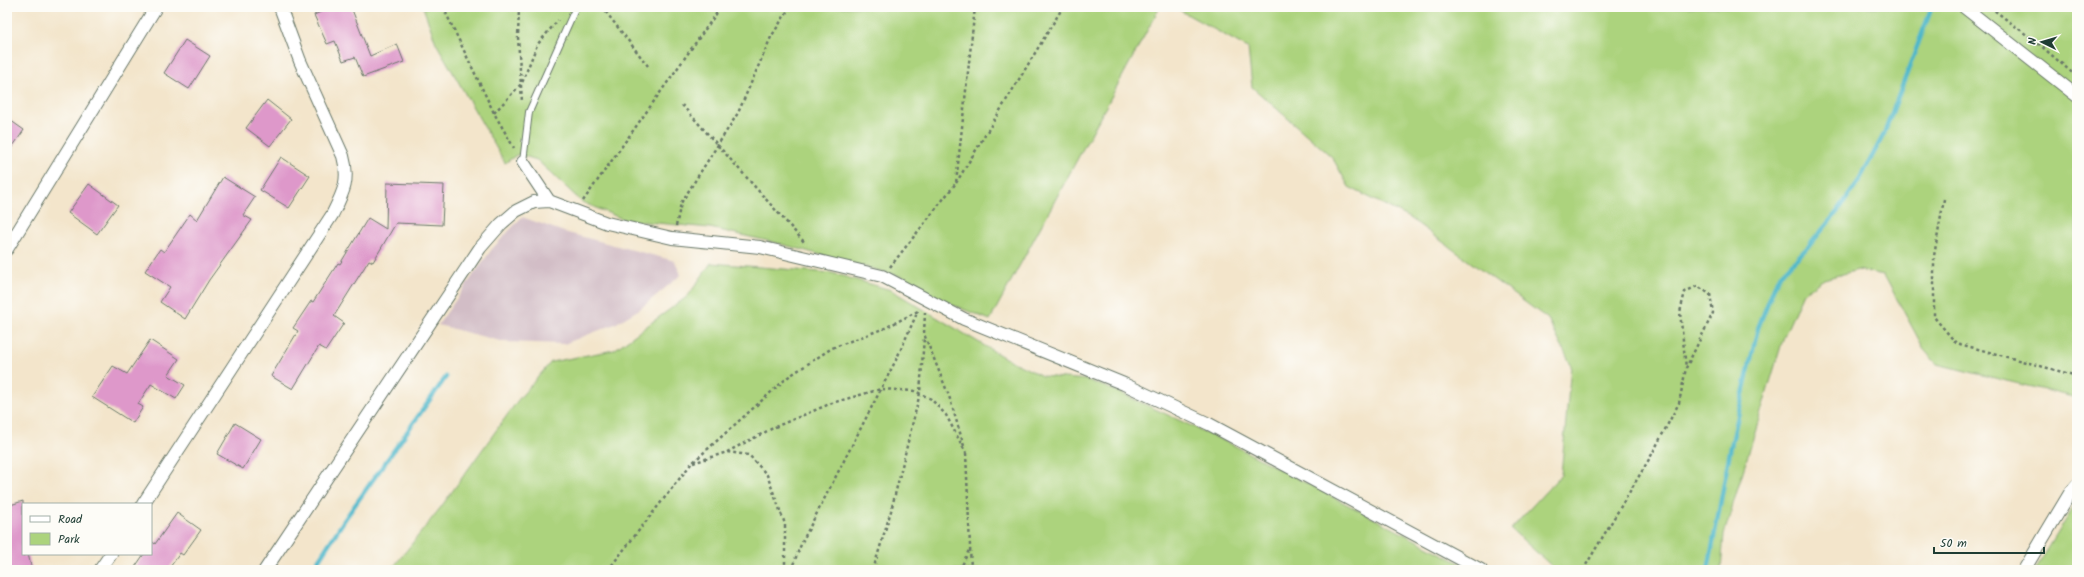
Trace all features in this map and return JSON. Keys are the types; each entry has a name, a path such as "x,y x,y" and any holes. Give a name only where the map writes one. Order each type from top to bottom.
{"street":[{"path":"7,249 156,7"},
{"path":"145,503 332,215 346,182 347,170 343,156 300,61 280,7"},
{"path":"1964,7 2077,96"},
{"path":"523,162 550,201"},
{"path":"265,570 480,248 501,224 516,211 534,202 550,201 607,223 672,238 760,247 882,276 964,319 1124,384 1209,424 1481,570"},
{"path":"2024,570 2070,493 2077,485"},
{"path":"100,570 110,555"}],"lane":[{"path":"523,162 529,112 576,7"}],"path":[{"path":"443,7 494,113 523,162"},
{"path":"446,12 449,7"},
{"path":"520,7 518,37 522,83 522,106"},
{"path":"602,7 648,66"},
{"path":"576,211 721,7"},
{"path":"672,238 681,203 738,113 771,37 790,7"},
{"path":"956,183 975,7"},
{"path":"882,276 956,183 1063,7"},
{"path":"1990,7 2040,45 2077,77"},
{"path":"494,113 522,83 537,45 560,18"},
{"path":"682,105 806,245"},
{"path":"1944,199 1934,256 1934,317 1956,343 2077,376"},
{"path":"1583,570 1651,456 1679,403 1686,368 1713,313 1710,294 1697,286 1685,292 1680,312 1686,368"},
{"path":"791,570 802,542 881,389 925,298"},
{"path":"873,570 891,511 920,393 925,298"},
{"path":"608,570 691,464 788,376 832,348 885,328 918,311"},
{"path":"924,334 949,396 966,453 971,570"},
{"path":"691,464 727,452 775,427 832,403 881,389 915,391 931,399 946,415 966,453"},
{"path":"727,452 749,455 767,475 785,524 786,570"},
{"path":"960,570 969,550"}],"shaded area":[{"path":"522,217 564,232 675,261 681,275 641,308 615,324 564,344 504,342 438,325 492,249"}],"green space":[{"path":"423,7 1160,7 990,320 943,301 903,277 777,243 710,228 625,220 582,202 537,160 518,154 505,163 436,43"},
{"path":"1174,7 2077,7 2077,398 1937,364 1925,351 1884,275 1858,270 1824,279 1803,293 1784,336 1724,534 1721,570 1556,570 1511,529 1561,475 1571,365 1548,319 1410,218 1349,187 1332,157 1252,87 1248,48"},
{"path":"711,263 832,273 891,290 1005,358 1042,376 1087,380 1116,391 1237,447 1473,570 391,570 441,507 518,400 551,362 614,350 688,296"},
{"path":"2077,502 2077,570 2035,570"}],"building":[{"path":"332,7 351,7 370,56 397,44 404,62 363,77 355,57 343,61 335,41 327,44 314,15"},
{"path":"185,40 210,56 189,89 164,73"},
{"path":"267,100 291,119 270,146 246,128"},
{"path":"7,118 24,130 7,155"},
{"path":"281,157 310,176 289,208 260,190"},
{"path":"223,177 255,197 243,215 252,220 209,280 185,319 160,302 170,287 145,271 160,249 164,252 190,214 197,220"},
{"path":"387,183 444,185 442,225 396,223 373,262 369,260 334,316 344,323 326,350 319,346 293,389 271,376 298,331 293,328 311,301 313,302 338,263 340,264 368,218 386,229"},
{"path":"89,184 118,205 97,234 68,213"},
{"path":"150,340 179,359 168,375 185,385 176,399 151,384 138,404 143,407 133,423 92,397 113,366 127,374"},
{"path":"235,423 261,439 243,469 217,454"},
{"path":"23,501 22,555 28,555 32,570 7,570 7,506"},
{"path":"177,513 201,530 183,555 180,553 168,570 133,570 143,555 152,555 152,542 155,544"}],"waterway":[{"path":"1708,570 1730,451 1758,328 1778,277 1808,247 1838,211 1860,179 1884,134 1932,7"},
{"path":"312,570 345,519 446,377"}]}
